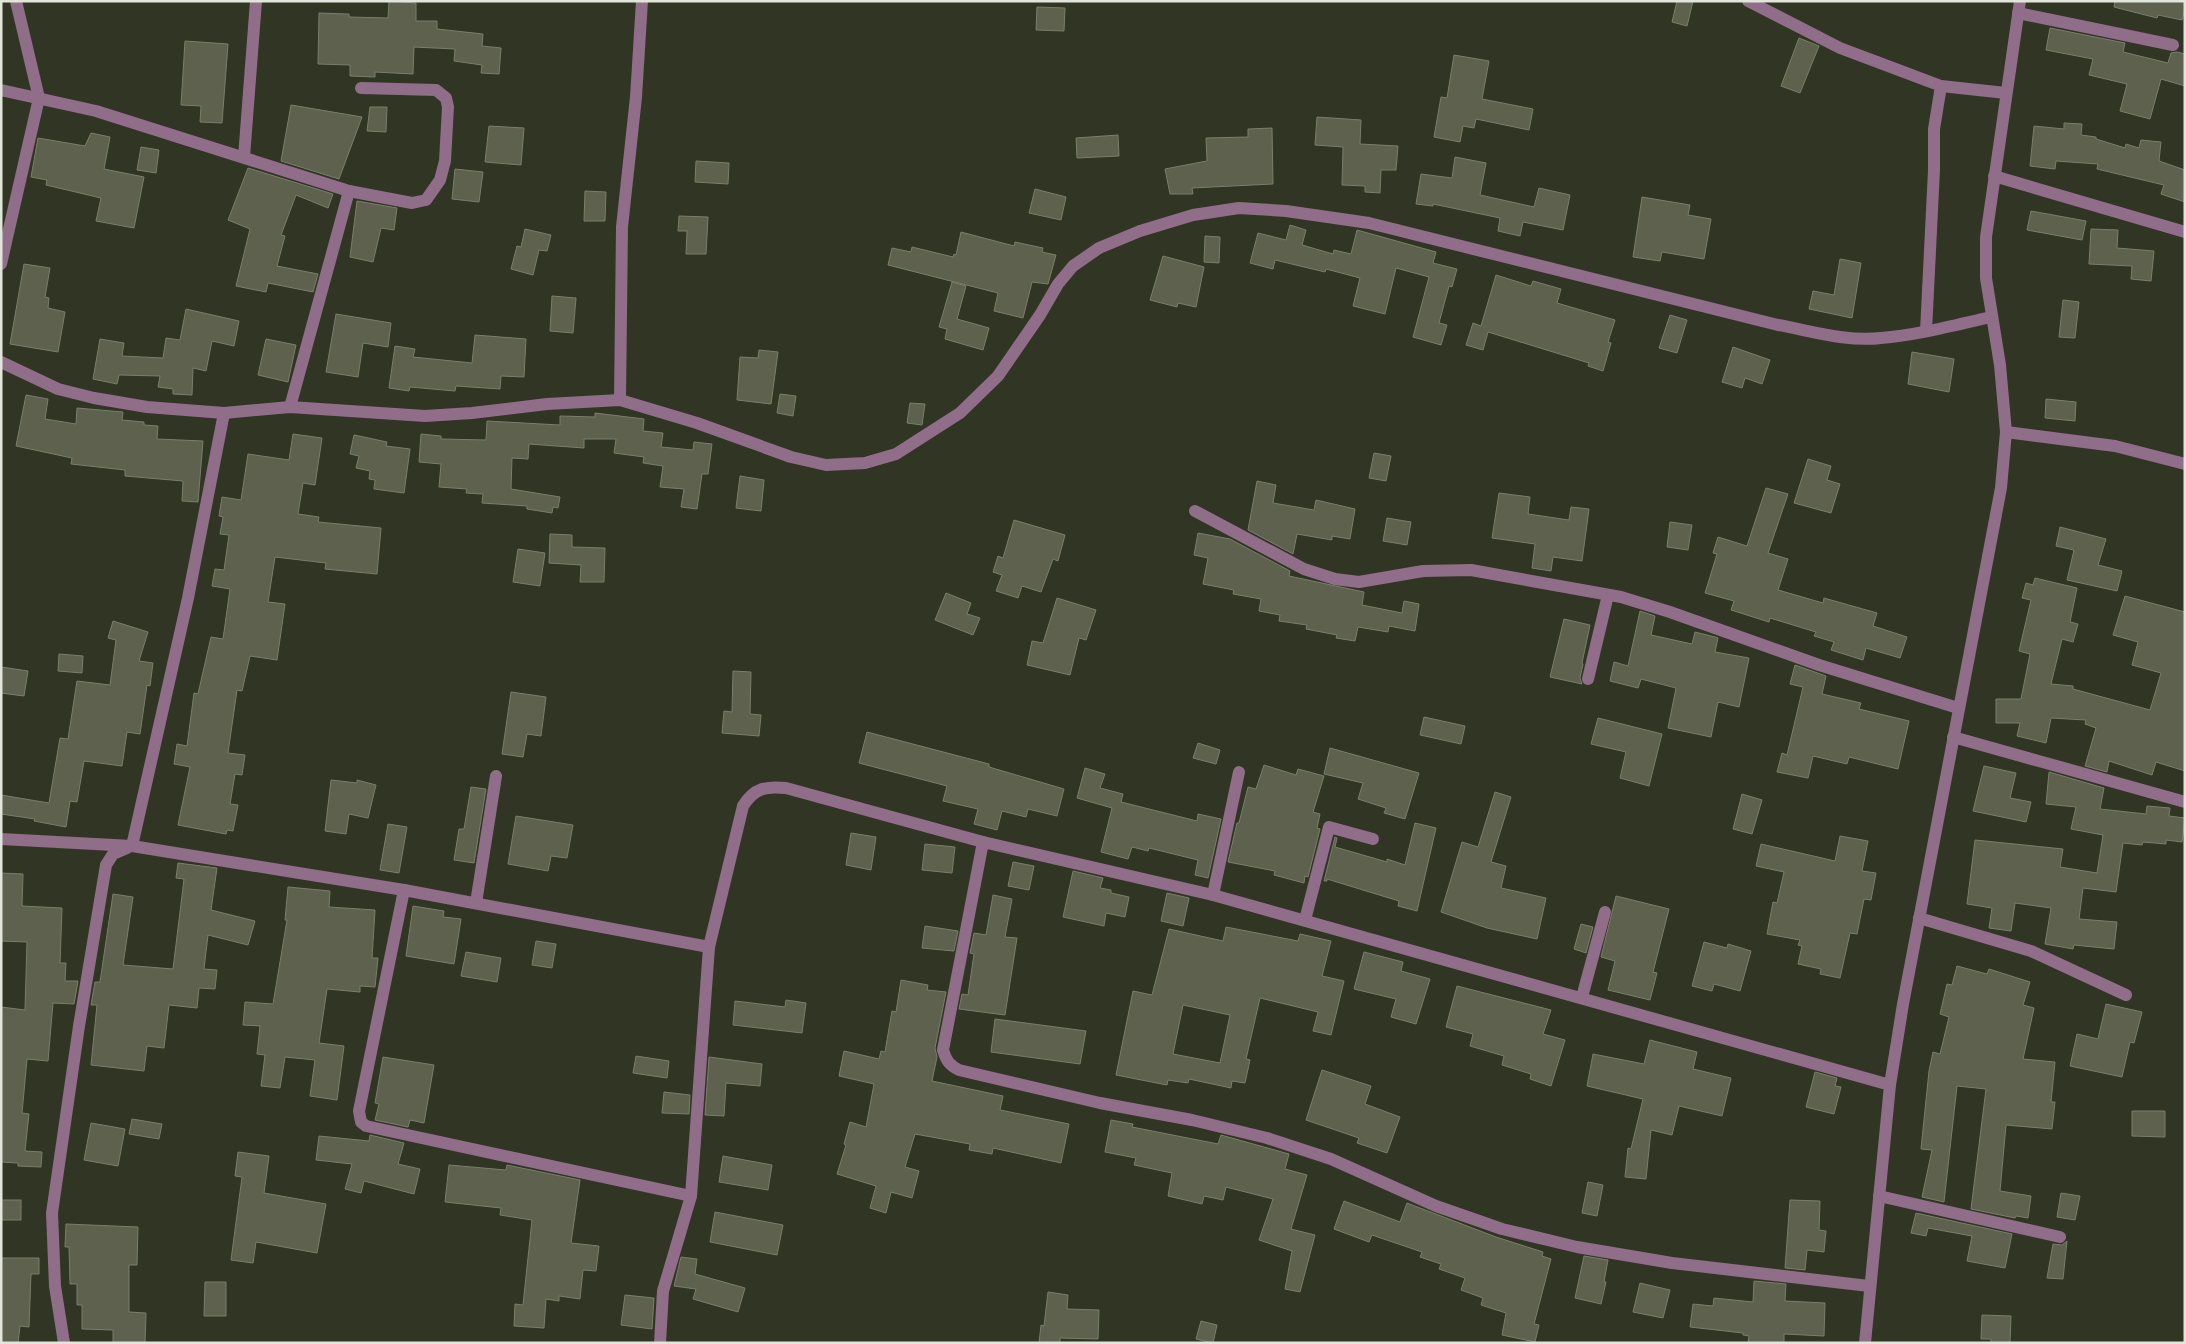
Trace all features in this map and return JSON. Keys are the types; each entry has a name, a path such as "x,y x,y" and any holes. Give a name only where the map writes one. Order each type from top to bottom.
{"street":[{"path":"1,264 39,98 16,1"},
{"path":"244,157 256,1"},
{"path":"620,400 622,227 636,97 642,1"},
{"path":"1748,1 1840,48 1941,86 2006,93"},
{"path":"1865,1343 1869,1286 1890,1085 1958,708 2001,488 2006,432 2000,365 1986,278 1986,237 2019,7 2173,45"},
{"path":"1926,332 1934,170 1934,130 1941,86"},
{"path":"1,90 96,111 349,191 412,203 426,200 440,180 445,161 448,107 446,98 436,90 361,88"},
{"path":"1994,176 2185,232"},
{"path":"290,407 349,191"},
{"path":"1,362 58,389 94,398 147,407 224,414 290,407 425,416 472,413 547,404 620,400 689,420 791,457 826,464 865,463 896,454 960,413 998,376 1040,315 1058,284 1073,266 1099,248 1140,231 1192,215 1239,208 1286,212 1369,224 1778,325 1844,338 1880,339 1926,332 1991,316"},
{"path":"132,846 188,598 224,414"},
{"path":"2006,432 2115,446 2185,464"},
{"path":"1195,511 1304,569 1335,579 1359,582 1423,571 1471,570 1608,595 1670,612 1819,665 1958,708"},
{"path":"1588,679 1608,595"},
{"path":"1953,737 2185,802"},
{"path":"1213,895 1239,772"},
{"path":"476,903 496,776"},
{"path":"663,1342 664,1290 691,1196 709,947 743,806 750,795 772,787 786,788 983,842 1213,895 1582,997 1890,1085"},
{"path":"1305,920 1329,827 1373,839"},
{"path":"1,839 132,846 404,890 709,947"},
{"path":"983,842 943,1050 946,1060 952,1067 1100,1103 1192,1120 1267,1138 1331,1159 1436,1206 1502,1229 1578,1247 1672,1263 1869,1286"},
{"path":"64,1343 55,1286 52,1213 79,1026 106,865 113,854 132,846"},
{"path":"404,890 359,1111 361,1122 366,1126 691,1196"},
{"path":"1582,997 1605,912"},
{"path":"1919,918 2031,951 2126,996"},
{"path":"1879,1196 2060,1237"}],"building":[{"path":"389,1 416,3 416,21 437,21 437,29 483,34 482,46 501,48 499,74 481,73 482,65 454,61 455,49 414,47 413,74 375,72 375,77 350,76 350,65 318,64 319,13 349,14 349,17 388,18"},
{"path":"1677,1 1693,1 1687,26 1672,22"},
{"path":"2115,1 2185,1 2185,9 2182,20 2158,15 2157,18 2114,7"},
{"path":"1037,7 1065,8 1064,31 1036,30"},
{"path":"2050,28 2125,43 2123,52 2168,63 2171,53 2185,54 2185,86 2161,79 2150,119 2120,111 2127,84 2089,75 2093,59 2046,50"},
{"path":"1799,38 1819,46 1800,93 1781,86"},
{"path":"185,41 228,44 222,123 200,122 201,106 181,105"},
{"path":"1454,55 1489,61 1482,99 1533,109 1529,130 1476,119 1474,128 1463,126 1460,142 1434,137 1441,97 1447,98"},
{"path":"291,105 362,117 339,179 281,161"},
{"path":"370,107 387,107 386,132 367,131"},
{"path":"1317,117 1361,120 1360,144 1398,146 1396,170 1381,170 1380,193 1365,192 1365,186 1342,185 1343,147 1315,145"},
{"path":"2064,123 2082,124 2081,135 2096,137 2096,139 2125,148 2126,144 2139,148 2141,140 2161,142 2159,161 2185,170 2185,202 2161,194 2164,185 2097,169 2098,164 2056,161 2055,169 2030,166 2034,126 2064,129"},
{"path":"489,126 524,128 521,165 485,162"},
{"path":"1272,128 1273,184 1192,188 1193,194 1170,194 1165,169 1207,161 1206,138 1248,137 1248,129"},
{"path":"91,133 110,137 104,169 144,177 134,228 96,221 101,198 46,185 47,180 31,177 38,138 85,146"},
{"path":"1118,135 1119,156 1077,158 1076,138"},
{"path":"141,147 159,150 156,173 137,170"},
{"path":"1455,157 1486,163 1480,195 1534,207 1539,188 1570,195 1563,230 1523,222 1520,236 1498,231 1500,218 1433,204 1433,206 1416,204 1421,174 1452,178"},
{"path":"696,161 729,163 728,184 695,182"},
{"path":"248,168 333,194 328,208 296,195 281,235 285,236 277,266 318,274 313,292 268,283 266,292 236,286 250,229 228,220"},
{"path":"455,169 483,172 479,202 452,199"},
{"path":"1035,189 1066,197 1061,220 1029,213"},
{"path":"585,191 606,192 605,221 584,221"},
{"path":"1642,197 1690,205 1688,215 1711,219 1704,259 1662,252 1660,261 1633,257"},
{"path":"357,201 397,208 394,230 381,228 373,262 350,257"},
{"path":"2031,211 2086,221 2082,240 2027,230"},
{"path":"679,216 708,217 706,254 686,254 687,231 678,231"},
{"path":"1290,225 1306,230 1302,245 1333,254 1334,250 1351,254 1357,230 1436,252 1433,263 1457,269 1452,287 1449,286 1439,323 1447,325 1441,345 1413,337 1429,277 1396,268 1385,314 1353,306 1360,278 1326,269 1325,272 1275,260 1273,269 1250,263 1258,233 1286,240"},
{"path":"525,229 551,235 547,251 539,250 533,275 511,269 517,246 521,247"},
{"path":"2091,229 2118,230 2117,248 2154,251 2151,281 2131,279 2132,266 2089,264"},
{"path":"961,232 1014,246 1015,242 1043,248 1042,252 1056,255 1048,284 1032,282 1023,318 994,311 998,293 888,265 892,248 911,252 912,247 953,257 954,254 956,255"},
{"path":"1205,236 1220,237 1219,263 1204,262"},
{"path":"1163,256 1204,267 1196,307 1178,303 1177,307 1150,300"},
{"path":"1840,259 1861,263 1852,318 1809,309 1813,291 1834,295"},
{"path":"24,264 50,268 45,297 49,298 48,308 65,312 58,352 10,344"},
{"path":"1496,275 1531,286 1533,281 1561,289 1557,303 1615,320 1608,342 1611,343 1603,371 1588,366 1589,363 1488,332 1483,350 1466,345 1473,323 1481,326"},
{"path":"952,282 966,286 957,319 989,328 983,350 945,339 947,329 939,327"},
{"path":"552,296 576,298 573,333 550,331"},
{"path":"2063,300 2079,302 2075,338 2059,337"},
{"path":"186,309 239,321 234,346 212,341 206,371 193,368 192,395 173,394 173,389 158,387 160,376 119,375 117,384 93,379 100,339 124,343 122,356 163,358 166,338 180,340"},
{"path":"336,314 391,323 388,347 363,343 358,377 326,372"},
{"path":"1670,315 1687,320 1677,353 1659,348"},
{"path":"475,335 526,339 524,377 501,376 500,389 456,386 455,391 410,387 409,391 389,388 395,346 415,349 413,357 472,363"},
{"path":"266,339 296,345 288,382 258,375"},
{"path":"1733,347 1770,360 1762,384 1745,378 1742,388 1722,382"},
{"path":"759,350 778,352 771,404 737,400 740,357 758,358"},
{"path":"1912,352 1954,359 1949,392 1908,384"},
{"path":"780,394 796,396 793,416 777,413"},
{"path":"26,395 48,399 45,419 76,424 77,408 123,412 122,420 144,422 144,425 158,426 157,439 203,441 198,502 182,501 183,481 125,476 125,470 71,464 72,458 16,446"},
{"path":"2046,399 2076,402 2075,421 2045,418"},
{"path":"910,403 925,404 922,425 907,423"},
{"path":"595,413 644,419 643,431 663,433 661,447 693,450 694,442 712,444 708,474 702,474 697,509 681,507 684,489 660,487 663,466 643,463 644,457 614,453 616,439 584,439 584,448 529,444 528,459 512,458 511,489 560,497 558,508 553,507 552,513 527,509 527,506 482,503 483,494 466,493 467,489 439,487 441,464 419,462 421,434 441,436 441,439 486,440 487,421 560,425 560,416 595,417"},
{"path":"293,434 322,438 315,485 303,483 298,514 319,517 318,522 381,528 377,574 325,569 326,563 275,557 268,602 285,604 277,660 250,656 242,691 237,690 228,753 245,755 242,775 235,774 230,804 238,805 233,831 227,830 226,834 178,825 190,767 174,764 177,744 187,746 194,693 198,694 211,637 223,639 230,589 212,586 215,569 224,570 229,535 220,534 223,517 219,516 222,497 241,500 248,454 289,460"},
{"path":"354,435 387,442 386,446 410,449 404,493 374,489 375,480 369,479 370,471 356,468 359,456 350,454"},
{"path":"1374,453 1391,456 1386,481 1369,478"},
{"path":"1808,459 1831,466 1827,480 1840,484 1831,513 1794,503"},
{"path":"740,476 764,480 761,511 736,508"},
{"path":"1257,481 1276,485 1273,503 1314,510 1316,500 1355,509 1350,539 1332,536 1332,540 1297,534 1293,554 1248,530"},
{"path":"1766,488 1788,494 1768,553 1788,559 1778,590 1823,603 1824,598 1877,613 1873,626 1907,637 1900,658 1866,648 1863,660 1831,650 1834,642 1814,636 1816,632 1770,618 1769,622 1731,610 1734,601 1705,593 1717,554 1713,553 1718,537 1747,546"},
{"path":"1499,493 1530,497 1528,514 1569,520 1571,507 1589,509 1582,561 1553,557 1551,571 1532,568 1535,544 1492,538"},
{"path":"1387,518 1411,522 1407,545 1383,541"},
{"path":"1014,520 1065,535 1058,561 1053,559 1041,592 1022,586 1018,598 996,591 1002,575 993,572 998,556 1003,558"},
{"path":"1670,522 1692,525 1688,550 1667,547"},
{"path":"2060,527 2106,539 2098,565 2122,571 2117,591 2067,580 2074,550 2056,546"},
{"path":"1198,533 1230,539 1290,571 1289,576 1364,592 1362,605 1402,613 1404,601 1419,604 1415,631 1389,626 1388,632 1358,627 1355,641 1336,638 1337,635 1306,629 1307,625 1279,621 1280,615 1259,611 1261,599 1233,594 1234,590 1203,584 1208,558 1194,555"},
{"path":"550,534 572,535 572,547 605,548 604,582 580,582 581,565 549,563"},
{"path":"518,549 545,553 540,586 513,582"},
{"path":"2035,578 2077,588 2070,622 2078,624 2073,642 2062,639 2051,684 2073,686 2073,689 2150,710 2161,673 2132,665 2138,642 2113,635 2125,596 2185,612 2185,771 2156,762 2152,775 2109,761 2107,772 2085,766 2096,728 2085,724 2086,720 2051,718 2046,743 2017,736 2020,723 1996,723 1996,699 2021,699 2030,654 2019,651 2031,600 2022,598 2026,583 2033,585"},
{"path":"946,593 971,603 967,614 980,618 973,635 935,620"},
{"path":"1057,598 1096,610 1086,640 1079,638 1070,675 1027,665 1032,641 1043,643"},
{"path":"1640,611 1655,616 1651,635 1692,644 1695,632 1718,638 1715,652 1749,658 1739,707 1718,702 1711,737 1668,728 1676,688 1641,679 1638,688 1610,681 1614,662 1628,666"},
{"path":"1564,619 1590,625 1582,663 1580,678 1582,684 1550,677"},
{"path":"113,621 148,632 139,661 153,663 150,686 147,685 140,734 127,732 122,766 84,761 77,802 70,801 66,827 34,821 35,819 1,814 1,795 49,803 60,738 68,739 77,681 110,685 116,640 108,638"},
{"path":"59,654 83,656 82,673 58,671"},
{"path":"1795,665 1826,676 1822,694 1861,703 1859,709 1909,721 1898,769 1849,757 1847,764 1813,756 1808,778 1777,772 1782,753 1787,755 1803,687 1790,684"},
{"path":"1,667 28,671 24,696 1,693"},
{"path":"733,671 751,672 750,714 761,715 759,736 722,733 724,711 732,712"},
{"path":"511,692 546,697 541,736 527,734 523,757 502,754"},
{"path":"1424,717 1465,726 1461,744 1420,735"},
{"path":"1598,718 1662,734 1649,786 1620,778 1626,752 1591,744"},
{"path":"867,732 989,764 989,767 1064,789 1057,816 1028,809 1026,817 1002,811 997,830 974,824 978,809 943,801 947,786 859,763"},
{"path":"1198,743 1220,750 1216,764 1193,758"},
{"path":"1330,748 1419,773 1405,819 1384,813 1386,808 1358,799 1363,783 1324,774"},
{"path":"1264,765 1296,775 1298,769 1324,776 1313,812 1320,814 1317,828 1320,829 1308,877 1305,876 1304,883 1274,875 1275,871 1228,862 1248,787 1256,789"},
{"path":"1984,766 2016,773 2010,798 2031,802 2026,822 1973,811"},
{"path":"1085,768 1105,774 1100,788 1123,794 1121,802 1197,821 1198,814 1221,819 1208,878 1195,875 1198,860 1149,848 1148,851 1132,847 1128,859 1101,852 1112,808 1077,798"},
{"path":"2049,772 2104,788 2100,809 2146,814 2147,806 2170,808 2169,816 2185,818 2182,842 2166,840 2166,844 2143,842 2142,845 2123,843 2116,892 2083,888 2079,919 2117,922 2114,949 2074,945 2073,949 2045,944 2051,908 2015,903 2011,931 1989,928 1992,908 1967,904 1975,840 2063,849 2060,867 2097,873 2103,835 2071,829 2076,807 2046,804"},
{"path":"331,780 357,783 357,780 376,785 368,818 349,814 346,834 325,831"},
{"path":"471,787 486,789 474,863 454,860 459,829 464,829"},
{"path":"1495,792 1511,797 1491,862 1506,866 1501,888 1546,898 1537,939 1487,928 1441,912 1462,842 1478,847"},
{"path":"1742,794 1762,800 1752,834 1733,829"},
{"path":"516,816 573,825 567,858 551,856 548,871 508,864"},
{"path":"1415,823 1436,828 1417,911 1398,906 1399,901 1327,879 1327,881 1324,881 1335,837 1337,838 1335,847 1387,862 1387,859 1405,865"},
{"path":"388,824 407,827 399,873 380,870"},
{"path":"851,833 876,837 871,870 846,865"},
{"path":"1840,836 1868,841 1862,871 1876,873 1871,900 1864,899 1857,934 1850,933 1840,978 1820,974 1821,969 1798,964 1802,946 1798,945 1800,940 1767,934 1773,902 1777,903 1784,872 1756,866 1761,844 1835,861"},
{"path":"925,844 955,847 952,873 922,870"},
{"path":"1013,862 1034,866 1029,890 1008,886"},
{"path":"178,863 217,868 211,910 255,921 248,945 208,935 204,969 217,970 215,989 199,988 197,1008 169,1005 164,1048 147,1046 144,1071 91,1065 97,1005 91,1005 95,982 100,982 113,894 133,897 123,965 173,969 184,879 176,878"},
{"path":"1073,871 1103,878 1100,888 1111,890 1111,893 1129,897 1125,917 1106,913 1104,926 1063,917"},
{"path":"1,873 23,874 22,906 62,908 60,963 66,963 65,981 78,981 74,1004 53,1003 48,1061 27,1059 22,1113 29,1114 25,1151 42,1152 41,1167 18,1166 18,1163 1,1162 1,1007 25,1010 27,942 1,941"},
{"path":"288,887 330,891 329,907 375,910 372,958 378,958 375,987 360,986 360,992 327,989 319,1043 344,1046 337,1100 310,1096 315,1060 285,1057 280,1088 261,1086 265,1055 257,1054 260,1026 243,1025 245,1002 273,1004 287,920 285,920"},
{"path":"1167,893 1189,898 1183,926 1161,921"},
{"path":"993,895 1012,899 1005,937 1017,938 1005,1015 959,1009 962,994 968,995 974,954 970,953 974,933 986,935"},
{"path":"1616,896 1669,909 1653,972 1657,973 1650,1000 1608,990 1615,961 1601,957"},
{"path":"413,906 444,911 443,917 461,919 454,964 406,956"},
{"path":"1581,924 1593,927 1586,953 1574,949"},
{"path":"925,926 958,931 954,951 922,948"},
{"path":"1226,927 1298,941 1300,934 1331,941 1322,976 1344,981 1331,1035 1313,1031 1318,1012 1260,998 1246,1059 1250,1060 1245,1083 1232,1081 1231,1088 1189,1079 1188,1083 1168,1080 1167,1085 1116,1075 1133,991 1152,995 1169,929 1223,941","holes":["1183,1005 1230,1015 1220,1063 1173,1054"]},
{"path":"536,941 556,944 552,968 532,965"},
{"path":"1704,942 1727,948 1728,944 1751,951 1740,991 1714,984 1712,991 1692,986"},
{"path":"466,952 501,958 497,982 461,976"},
{"path":"1364,952 1403,962 1401,971 1430,979 1416,1024 1391,1017 1396,999 1354,989"},
{"path":"1957,966 1987,974 1989,969 2030,982 2023,1005 2034,1008 2023,1059 2055,1062 2051,1102 2055,1102 2052,1129 2006,1125 2000,1191 2031,1196 2028,1218 2016,1216 2015,1218 1971,1209 1986,1089 1957,1086 1944,1202 1922,1197 1932,1150 1921,1149 1929,1071 1933,1052 1940,1054 1949,1017 1940,1014 1947,984 1952,985"},
{"path":"901,980 928,985 927,990 946,992 935,1048 937,1057 932,1081 1003,1096 1000,1110 1069,1124 1061,1163 993,1148 992,1154 969,1150 970,1144 915,1134 905,1167 919,1171 912,1198 891,1192 886,1213 870,1208 876,1186 837,1174 846,1145 844,1144 850,1122 866,1127 874,1084 839,1076 844,1051 879,1059 881,1051 885,1052 892,1011 896,1012"},
{"path":"1457,986 1551,1010 1543,1034 1565,1040 1551,1086 1530,1079 1531,1074 1502,1065 1504,1056 1470,1046 1473,1034 1446,1027"},
{"path":"786,1000 806,1003 802,1033 733,1025 735,1001 785,1007"},
{"path":"2106,1004 2142,1012 2134,1043 2130,1042 2122,1077 2070,1066 2077,1034 2098,1039"},
{"path":"995,1019 1086,1031 1080,1064 991,1052"},
{"path":"1650,1040 1697,1052 1693,1069 1731,1078 1722,1116 1679,1106 1672,1135 1651,1130 1646,1179 1625,1177 1628,1148 1631,1149 1643,1099 1587,1086 1593,1054 1644,1064"},
{"path":"636,1056 669,1061 667,1078 633,1073"},
{"path":"383,1057 434,1065 424,1123 410,1120 408,1127 375,1120 379,1104 375,1103"},
{"path":"709,1057 762,1064 760,1086 726,1083 724,1116 705,1115"},
{"path":"1322,1070 1371,1086 1365,1104 1400,1117 1387,1153 1357,1143 1359,1138 1306,1120"},
{"path":"1815,1072 1837,1078 1835,1086 1841,1087 1834,1114 1806,1107"},
{"path":"664,1092 690,1095 689,1114 662,1113"},
{"path":"2132,1111 2165,1111 2165,1137 2132,1136"},
{"path":"132,1119 162,1124 159,1139 129,1134"},
{"path":"1111,1120 1133,1124 1132,1127 1218,1144 1221,1135 1289,1154 1285,1169 1307,1175 1291,1229 1315,1235 1300,1292 1285,1289 1292,1251 1259,1240 1273,1199 1226,1187 1223,1200 1204,1196 1202,1204 1168,1196 1172,1173 1134,1165 1136,1158 1105,1152"},
{"path":"91,1123 125,1129 118,1166 84,1160"},
{"path":"370,1135 404,1143 398,1164 420,1169 414,1194 364,1181 361,1193 345,1189 352,1164 316,1160 319,1136 369,1141"},
{"path":"238,1152 269,1156 264,1193 326,1204 317,1253 256,1242 253,1263 231,1260 242,1177 235,1176"},
{"path":"723,1156 772,1165 768,1190 719,1182"},
{"path":"449,1165 506,1170 507,1165 580,1180 571,1243 599,1246 596,1271 583,1270 580,1299 559,1296 559,1301 546,1299 544,1328 514,1326 515,1304 523,1305 532,1220 500,1215 501,1208 445,1202"},
{"path":"1588,1182 1603,1185 1597,1216 1582,1213"},
{"path":"2061,1193 2080,1196 2075,1220 2057,1217"},
{"path":"1,1200 21,1200 21,1220 1,1220"},
{"path":"1790,1200 1820,1201 1819,1230 1826,1231 1824,1252 1807,1250 1805,1270 1785,1268"},
{"path":"1344,1201 1400,1222 1407,1203 1496,1237 1543,1252 1542,1256 1551,1259 1534,1324 1539,1325 1535,1342 1502,1335 1506,1313 1481,1305 1483,1298 1461,1290 1465,1278 1439,1269 1441,1264 1420,1257 1422,1252 1372,1235 1369,1242 1334,1229"},
{"path":"715,1212 783,1225 777,1255 710,1242"},
{"path":"1916,1213 2012,1234 2005,1268 1967,1261 1972,1236 1928,1228 1926,1236 1911,1233"},
{"path":"66,1224 138,1227 137,1265 129,1265 129,1312 146,1313 145,1343 113,1343 113,1330 82,1329 82,1305 77,1305 77,1284 70,1284 69,1247 65,1247"},
{"path":"2067,1241 2063,1279 2047,1278 2053,1244 2062,1245"},
{"path":"1584,1256 1608,1260 1601,1304 1575,1298"},
{"path":"681,1257 697,1259 695,1274 745,1288 738,1312 693,1299 696,1289 674,1286"},
{"path":"1,1258 39,1258 39,1274 31,1274 29,1327 20,1326 18,1343 1,1343"},
{"path":"1754,1281 1786,1284 1785,1301 1825,1303 1824,1336 1784,1334 1784,1343 1748,1343 1749,1336 1743,1335 1743,1333 1690,1327 1693,1304 1713,1306 1714,1298 1753,1302"},
{"path":"205,1282 226,1282 226,1316 204,1316"},
{"path":"1640,1283 1670,1290 1663,1318 1633,1312"},
{"path":"1048,1292 1068,1295 1067,1309 1099,1310 1098,1339 1060,1338 1060,1343 1039,1343 1041,1325 1044,1326"},
{"path":"625,1295 654,1298 652,1329 621,1325"},
{"path":"1982,1315 2011,1316 2010,1343 1991,1343 1991,1339 1981,1339"},
{"path":"1201,1321 1217,1325 1213,1343 1196,1339"}]}
